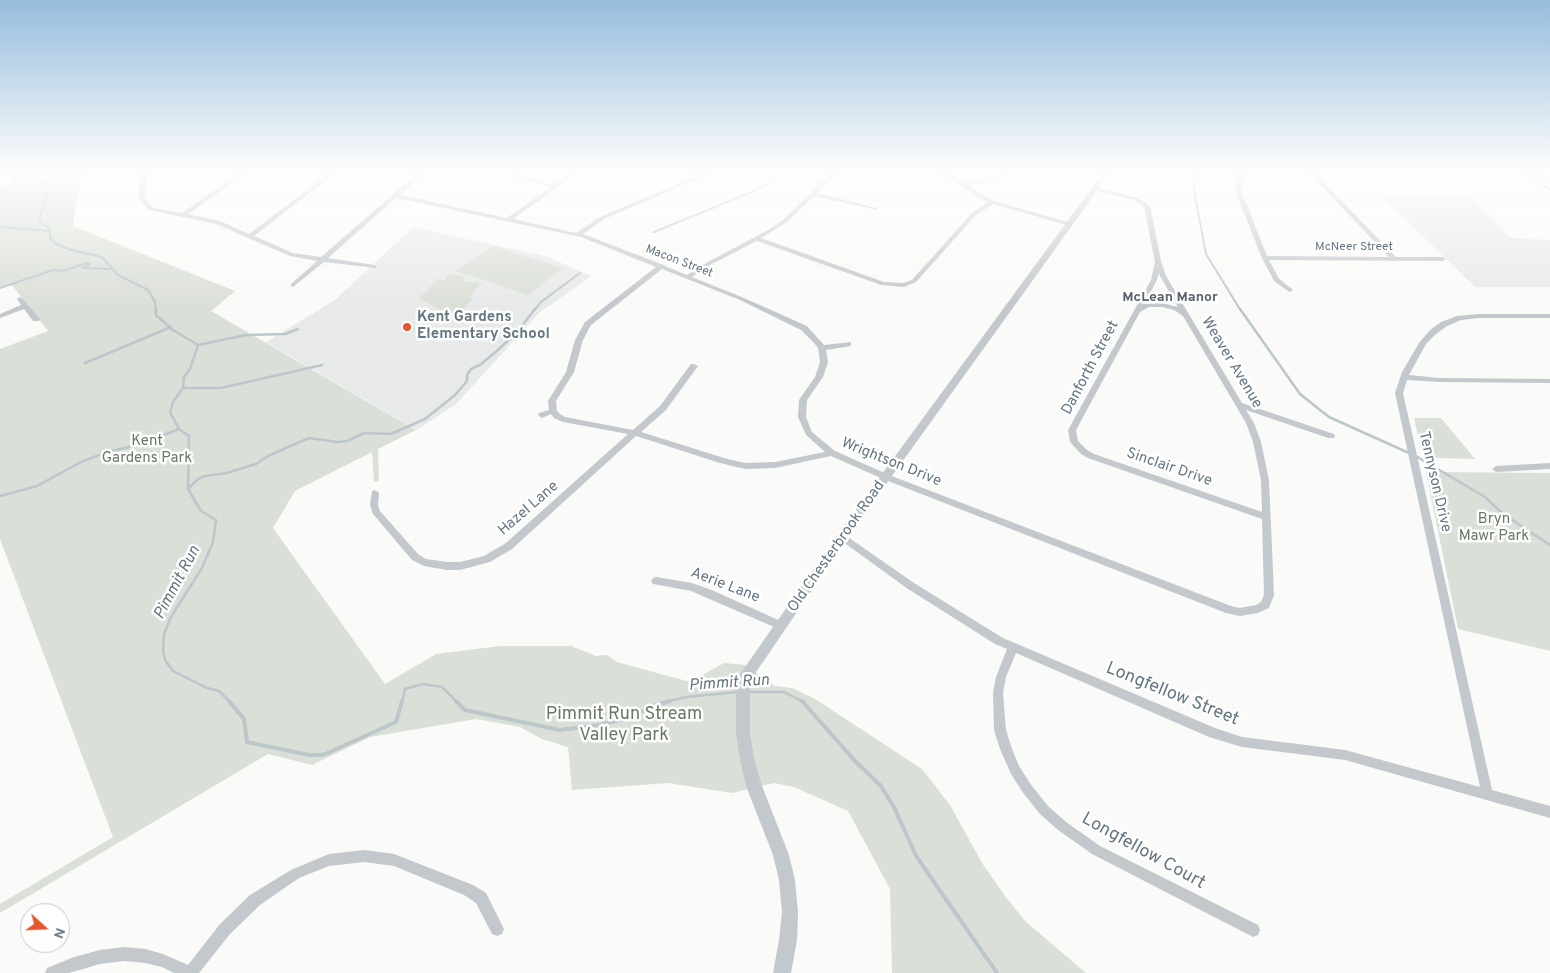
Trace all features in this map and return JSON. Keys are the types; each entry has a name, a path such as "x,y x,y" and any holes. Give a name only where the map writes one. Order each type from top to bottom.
{"street":[{"path":"178,215 218,222 284,253 374,267"},
{"path":"250,236 277,215"},
{"path":"292,285 373,215"},
{"name":"Macon Street","path":"486,215 577,235 662,266 796,324 810,333 822,348"},
{"path":"508,220 515,215"},
{"path":"577,235 608,215"},
{"path":"688,277 708,264 758,239 781,224 790,215"},
{"path":"758,239 883,284 904,285 914,281 973,215"},
{"path":"1039,215 1069,224"},
{"name":"Old Chesterbrook Road","path":"782,973 789,922 787,880 781,856 752,777 743,733 743,680 842,537 1075,215"},
{"name":"Weaver Avenue","path":"1149,215 1163,276 1242,406 1250,423 1262,461 1267,517 1269,595"},
{"path":"1248,215 1276,280 1290,290"},
{"path":"1353,215 1395,259"},
{"name":"McNeer Street","path":"1265,258 1443,260"},
{"name":"Danforth Street","path":"1072,434 1154,280 1158,260"},
{"path":"542,416 553,411 552,401 570,372 580,340 588,324 662,266"},
{"path":"20,299 36,319"},
{"path":"1138,310 1148,305 1162,305 1176,309 1187,316"},
{"path":"0,316 26,306"},
{"name":"Tennyson Drive","path":"1487,794 1400,397 1404,377 1426,339 1436,329 1448,322 1479,316 1550,316"},
{"path":"832,453 809,433 802,417 803,400 822,370 824,362 822,348 848,344"},
{"name":"Hazel Lane","path":"375,493 374,505 376,512 415,557 436,565 447,566 474,563 499,553 509,546 663,408 694,366"},
{"path":"1404,377 1439,380 1550,381"},
{"path":"1242,406 1331,436"},
{"name":"Wrightson Drive","path":"553,411 563,419 635,433 723,461 745,466 774,466 832,453 886,477 1230,610 1240,612 1258,609 1265,605 1269,595"},
{"name":"Sinclair Drive","path":"1072,434 1078,447 1091,456 1267,517"},
{"path":"1496,469 1550,466"},
{"name":"Longfellow Street","path":"842,537 942,607 1012,648 1221,736 1242,742 1345,755 1550,812"},
{"name":"Aerie Lane","path":"656,581 711,594 781,626"},
{"name":"Longfellow Court","path":"1012,648 1001,677 998,693 1000,730 1015,770 1044,810 1062,826 1096,850 1253,930"},
{"path":"52,973 92,959 124,954 145,956 163,961 189,973 226,929 254,900 295,874 329,860 364,856 394,860 468,890 481,898 498,930"}],"shaded area":[{"path":"1402,215 1488,215 1511,238 1550,240 1550,287 1475,287"},
{"name":"Kent Gardens Elementary School","path":"413,227 545,256 591,276 539,313 456,404 417,430 266,342 335,300"}],"green space":[{"name":"Kent Gardens Park","path":"0,215 75,215 73,226 235,291 211,311 416,430 378,449 379,481 374,482 372,452 295,491 273,528 385,684 436,654 500,646 571,646 596,656 607,655 617,662 690,682 724,663 745,665 775,686 792,688 815,699 922,769 950,805 982,863 1025,921 1086,973 892,973 890,889 848,811 794,787 774,783 732,793 668,783 572,790 568,747 542,739 520,727 476,719 370,737 312,765 268,754 0,913 0,904 113,837 0,539 0,349 48,331 11,284 0,288"},
{"path":"493,246 563,268 528,295 456,271"},
{"path":"449,274 465,277 462,281 481,283 469,297 473,298 456,317 419,299 438,279 445,280"},
{"path":"1414,418 1441,418 1475,459 1436,458 1427,455 1421,450"},
{"name":"Bryn Mawr Park","path":"1426,472 1550,473 1550,651 1458,629"}],"waterway":[{"name":"Pimmit Run","path":"41,215 39,221 50,231"},
{"path":"654,232 694,215"},
{"path":"1199,215 1206,254 1241,311"},
{"path":"0,227 50,231"},
{"name":"Pimmit Run","path":"50,231 50,238 56,244 71,250 102,257 118,275 148,290 155,302 156,311"},
{"path":"0,288 53,270 63,271 86,263 90,264 82,268 112,269"},
{"path":"534,311 541,302 580,273"},
{"path":"188,489 198,479 205,476 227,473 256,464 268,456 309,438 338,442 347,441 364,433 391,434 425,419 455,395 467,381 467,375 471,369 480,365 498,350 518,331 535,309"},
{"path":"1240,309 1300,394 1329,417 1409,453"},
{"name":"Pimmit Run","path":"156,311 156,315 170,327"},
{"path":"85,363 170,327"},
{"name":"Pimmit Run","path":"170,327 198,345"},
{"path":"198,345 246,335 285,334 298,329"},
{"name":"Pimmit Run","path":"183,388 184,377 190,369 198,345"},
{"path":"183,388 221,388 322,365"},
{"name":"Pimmit Run","path":"179,429 170,412 173,402 183,388"},
{"path":"0,496 37,486 83,461 108,452 145,443 179,429"},
{"name":"Pimmit Run","path":"179,429 189,436 188,489"},
{"path":"1414,455 1485,497 1503,514 1550,545"},
{"name":"Pimmit Run","path":"188,489 201,511 216,520 213,542 202,568 171,617 164,634 163,650 165,660 173,671 207,688 219,691 229,701"},
{"name":"Pimmit Run","path":"402,702 405,689 423,684 442,687 465,710 560,730 599,725 628,718 656,705 670,701"},
{"name":"Pimmit Run","path":"670,701 686,697 737,692"},
{"name":"Pimmit Run","path":"748,692 784,692 802,701"},
{"name":"Pimmit Run","path":"229,701 244,719 247,742 309,755 323,755 396,722 402,701"},
{"name":"Pimmit Run","path":"666,702 670,701"},
{"name":"Pimmit Run","path":"802,701 855,761 880,785 894,807 916,856 997,973"}],"place":[{"name":"Kent Gardens Elementary School","path":"407,327"}],"district":[{"name":"McLean Manor","path":"1170,298"}],"park label":[{"name":"Pimmit Run Stream Valley Park","path":"624,725"}]}
